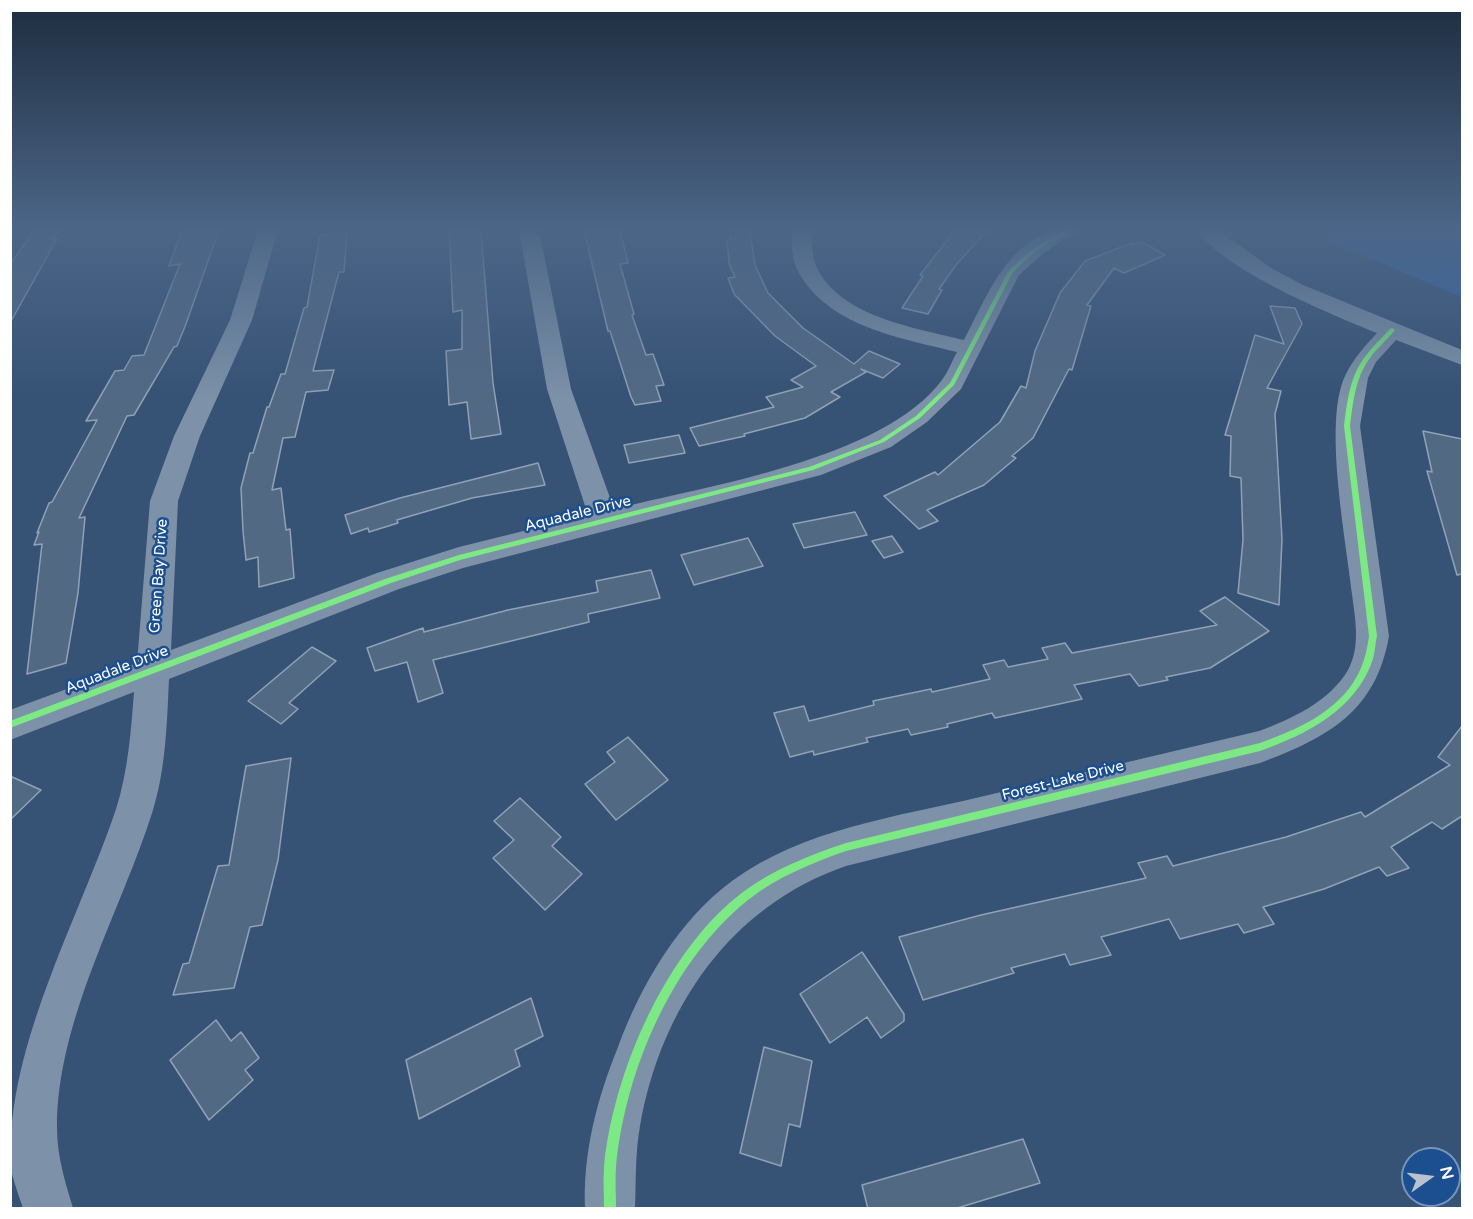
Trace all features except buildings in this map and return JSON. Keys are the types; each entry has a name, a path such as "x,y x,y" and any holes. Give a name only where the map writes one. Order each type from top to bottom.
{"street":[{"name":"Green Bay Drive","path":"48,1209 37,1173 33,1129 42,1058 51,1025 135,808 148,742 160,530 170,476 187,433 236,333 253,287"},
{"path":"540,287 559,388 604,520"},
{"path":"819,287 837,302 892,328 970,348"},
{"name":"Aquadale Drive","path":"10,725 388,581 459,558 811,469 882,441 918,417 952,384 1003,287"},
{"path":"1293,287 1462,358"},
{"name":"Forest-Lake Drive","path":"610,1209 609,1192 615,1136 633,1066 671,980 701,938 722,916 761,885 809,859 846,847 1260,747 1315,724 1351,693 1367,665 1373,636 1349,450 1350,400 1366,359 1392,330"}],"shaded area":[{"path":"1438,287 1462,287 1462,297"}],"cycle path":[{"path":"10,725 388,581 459,558 811,469 882,441 918,417 952,384 1003,287"},
{"path":"610,1208 610,1168 616,1126 628,1082 644,1038 664,996 688,958 715,924 756,888 819,856 846,847 1260,747 1300,731 1335,708 1349,694 1361,678 1369,658 1373,636 1347,426 1350,400 1356,378 1366,359 1392,330"}]}
